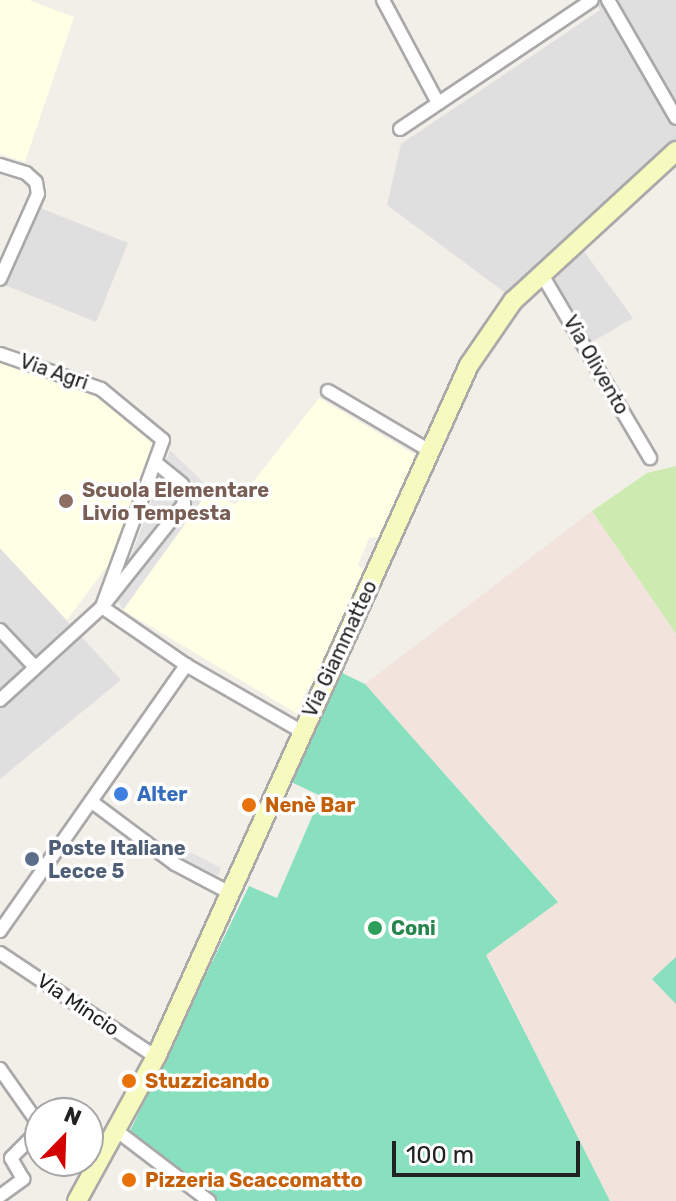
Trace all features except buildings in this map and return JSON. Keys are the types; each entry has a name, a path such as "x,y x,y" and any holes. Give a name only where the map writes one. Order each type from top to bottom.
{"street":[{"path":"383,0 438,103"},
{"path":"400,129 592,0"},
{"path":"608,0 676,118"},
{"name":"Via Giammatteo","path":"104,1147 117,1131 156,1057 301,731 430,451 491,329 541,273 676,151"},
{"path":"0,165 36,182 38,194 0,279"},
{"name":"Via Olivento","path":"541,273 650,458"},
{"name":"Via Agri","path":"0,354 101,389 163,440 102,607"},
{"path":"328,391 430,451"},
{"path":"0,700 33,665 102,607 184,504 182,484 156,463"},
{"path":"102,607 186,665 301,731"},
{"path":"0,630 33,665"},
{"path":"0,931 186,665"},
{"path":"92,802 175,864 230,893"},
{"name":"Via Mincio","path":"0,953 156,1057"},
{"path":"0,1069 24,1104"},
{"path":"117,1131 209,1201"},
{"path":"0,1196 23,1179 11,1158 24,1144"},
{"name":"Via Giammatteo","path":"77,1201 87,1177"}],"shaded area":[{"path":"0,0 29,0 74,17 25,162 0,154"},
{"path":"595,0 676,0 676,164 583,250 633,318 592,342 541,262 507,294 387,205 401,144 600,10"},
{"path":"28,203 128,243 96,322 0,283"},
{"name":"Scuola Elementare Livio Tempesta","path":"0,362 100,398 153,442 108,565 67,620 0,548"},
{"path":"319,398 417,456 379,537 369,538 358,565 364,570 312,691 307,689 301,703 305,706 301,716 123,610 210,489 235,505"},
{"path":"170,450 210,489 123,610 116,598"},
{"path":"592,511 676,634 676,1201 610,1201 486,954 558,901 365,684"},
{"path":"0,548 121,680 0,779"},
{"path":"190,852 221,868 218,876 184,860"}],"green space":[{"path":"676,466 676,634 592,511 647,473"},
{"name":"Coni","path":"340,672 365,684 558,902 486,955 610,1201 218,1201 130,1131 249,886 277,898 321,796 291,782"},
{"path":"676,957 676,1004 652,979"}],"place":[{"name":"Scuola Elementare Livio Tempesta","path":"66,501"},
{"name":"Alter","path":"121,794"},
{"name":"Nenè Bar","path":"249,805"},
{"name":"Poste Italiane Lecce 5","path":"32,859"},
{"name":"Coni","path":"375,928"},
{"name":"Stuzzicando","path":"129,1081"},
{"name":"Pizzeria Scaccomatto","path":"129,1180"}]}
